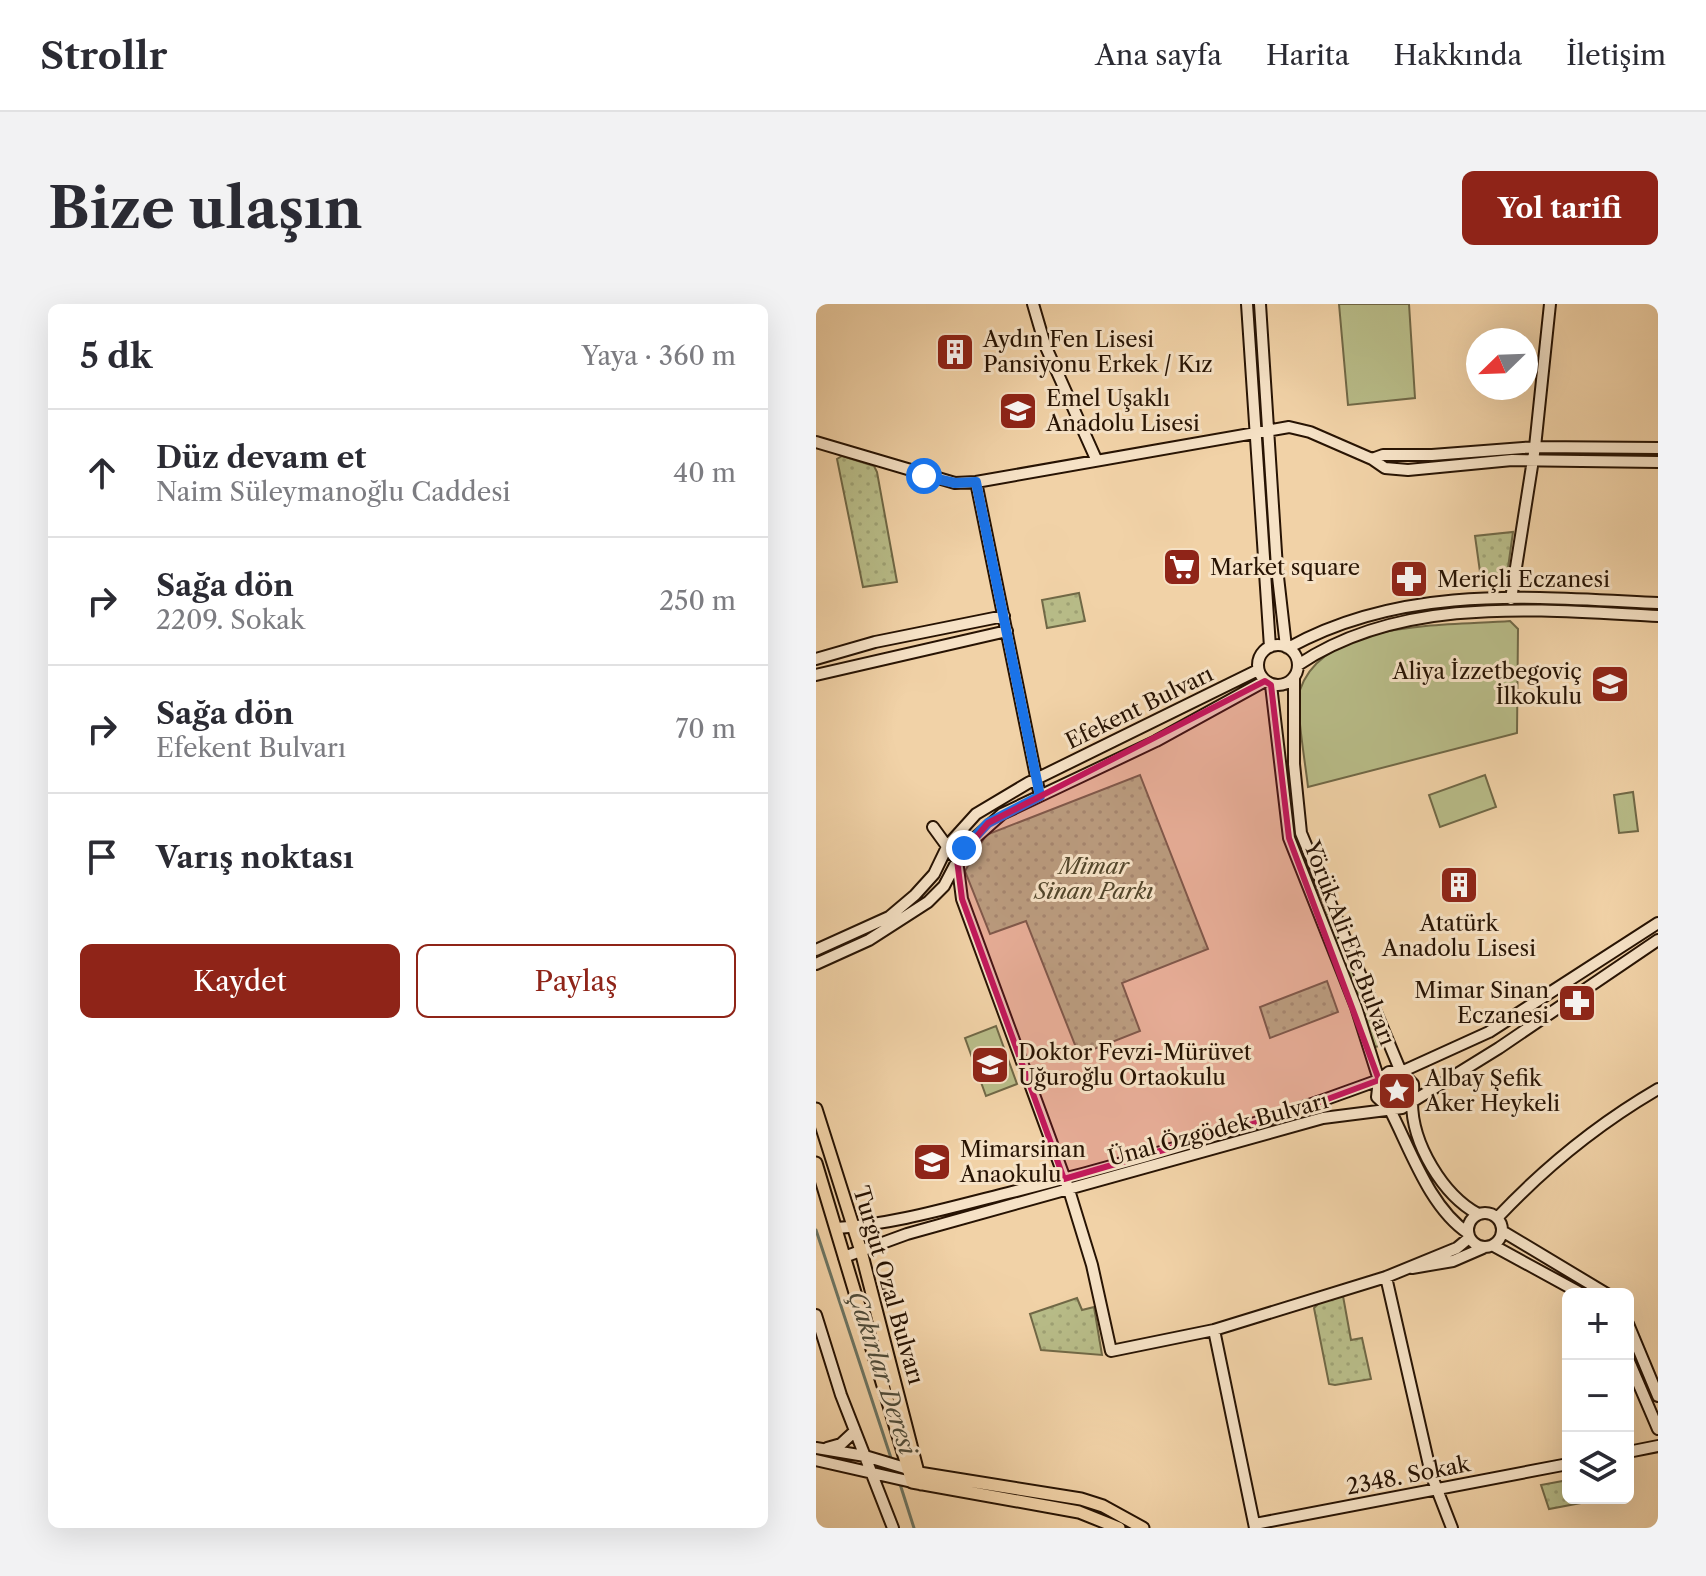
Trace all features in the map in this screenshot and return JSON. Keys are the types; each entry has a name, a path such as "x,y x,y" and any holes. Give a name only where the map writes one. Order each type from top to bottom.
{"main road":[{"name":"Turgut Ozal Bulvarı","path":"816,1109 861,1251 912,1476"},
{"name":"Turgut Ozal Bulvarı","path":"816,1163 821,1197 836,1228 912,1476"},
{"path":"912,1476 1079,1512 1119,1528"},
{"path":"912,1476 1081,1499 1103,1506 1143,1528"}],"street":[{"path":"1033,304 1045,345 1096,459"},
{"path":"1247,304 1270,647"},
{"path":"1260,304 1267,429 1287,647 1298,665"},
{"path":"1517,610 1510,596 1516,579 1535,447 1550,304"},
{"path":"816,442 932,479 976,482 1289,427 1310,432 1372,459 1385,468 1408,470 1532,461 1658,462"},
{"path":"1372,459 1383,455 1432,455 1535,447 1658,448"},
{"path":"976,482 1040,796"},
{"path":"1516,579 1522,595 1517,610"},
{"path":"1658,603 1522,595 1418,604 1362,614 1287,647 1270,647 1259,657 1258,670 1268,683 1284,685 1294,677 1298,665 1326,646 1369,628 1517,610 1658,616"},
{"path":"816,659 875,642 1004,616"},
{"path":"816,675 1007,631"},
{"name":"Efekent Bulvarı","path":"816,950 889,917 925,885 948,845 976,814 1036,779 1258,670"},
{"name":"Yörük Ali Efe Bulvarı","path":"1294,677 1294,764 1301,833 1401,1072 1413,1084 1411,1100 1418,1132 1443,1184 1478,1214"},
{"name":"Efekent Bulvarı","path":"816,964 904,919 928,902 988,823 1268,683"},
{"name":"Yörük Ali Efe Bulvarı","path":"1268,683 1289,838 1356,1007 1379,1080 1377,1097 1389,1108 1440,1202 1455,1224 1468,1235"},
{"path":"962,899 957,860 933,827 939,861 962,899 1069,1190 1092,1265 1111,1351 1214,1330 1386,1277 1457,1248 1468,1235 1470,1222 1478,1214 1490,1214 1497,1218 1502,1231 1597,1288"},
{"name":"Ünal Özgödek Bulvarı","path":"836,1228 882,1224 1064,1179 1290,1113 1379,1080 1389,1072 1401,1072 1489,1032 1658,923"},
{"name":"Ünal Özgödek Bulvarı","path":"844,1257 907,1234 1323,1118 1402,1108 1499,1048 1658,940"},
{"path":"1497,1218 1540,1173 1572,1147 1658,1089"},
{"path":"1410,1268 1441,1265 1488,1247 1502,1231"},
{"path":"1468,1235 1570,1288"},
{"path":"1386,1277 1437,1489 1452,1528"},
{"path":"816,1315 855,1431 865,1456 877,1472 893,1528"},
{"path":"1214,1330 1255,1526"},
{"path":"1634,1338 1658,1396"},
{"path":"1628,1360 1658,1429"},
{"path":"820,1448 841,1444 855,1431"},
{"path":"1634,1451 1658,1446"},
{"path":"820,1448 865,1456 912,1476"},
{"path":"816,1460 912,1476"},
{"name":"2348. Sokak","path":"1255,1526 1562,1465"}],"highlighted area":[{"path":"1265,681 1271,685 1289,838 1379,1080 1290,1113 1064,1179 962,899 957,860 988,823"}],"green space":[{"path":"1339,304 1409,304 1415,398 1348,405"},
{"path":"842,456 874,466 877,472 897,582 863,587 837,459"},
{"path":"1513,532 1507,575 1481,579 1475,536"},
{"path":"1079,593 1085,621 1047,628 1042,600"},
{"path":"1510,621 1518,629 1517,733 1308,787 1299,698 1313,667 1334,650 1361,638 1423,626"},
{"name":"Mimar Sinan Parkı","path":"1140,775 1208,949 1122,983 1140,1031 1079,1055 1026,921 990,934 965,871 986,835"},
{"path":"1485,775 1496,807 1440,827 1429,795"},
{"path":"1633,792 1638,831 1619,833 1614,795"},
{"path":"1328,912 1383,1045 1375,1047 1324,913"},
{"path":"1327,981 1338,1012 1270,1038 1260,1007"},
{"path":"996,1026 1017,1084 986,1096 965,1038"},
{"path":"1343,1296 1351,1340 1362,1338 1371,1379 1335,1385 1329,1384 1314,1308 1320,1302"},
{"path":"1077,1298 1082,1310 1094,1307 1102,1355 1041,1350 1030,1314"},
{"path":"1562,1481 1562,1504 1576,1504 1549,1509 1541,1485"}],"waterway":[{"name":"Çakırlar Deresi","path":"816,1230 892,1461"},
{"name":"Çakırlar Deresi","path":"900,1484 914,1528"}],"place":[{"name":"Aydın Fen Lisesi Pansiyonu Erkek / Kız","path":"955,352"},
{"name":"Emel Uşaklı Anadolu Lisesi","path":"1018,411"},
{"name":"Market square","path":"1182,567"},
{"name":"Meriçli Eczanesi","path":"1409,579"},
{"name":"Aliya İzzetbegoviç İlkokulu","path":"1610,684"},
{"name":"Atatürk Anadolu Lisesi","path":"1459,885"},
{"name":"Mimar Sinan Eczanesi","path":"1577,1003"},
{"name":"Doktor Fevzi-Mürüvet Uğuroğlu Ortaokulu","path":"990,1065"},
{"name":"Albay Şefik Aker Heykeli","path":"1397,1091"},
{"name":"Mimarsinan Anaokulu","path":"932,1162"}],"route":[{"path":"924,476 955,483 976,482 1040,796 988,823 964,848"}]}
